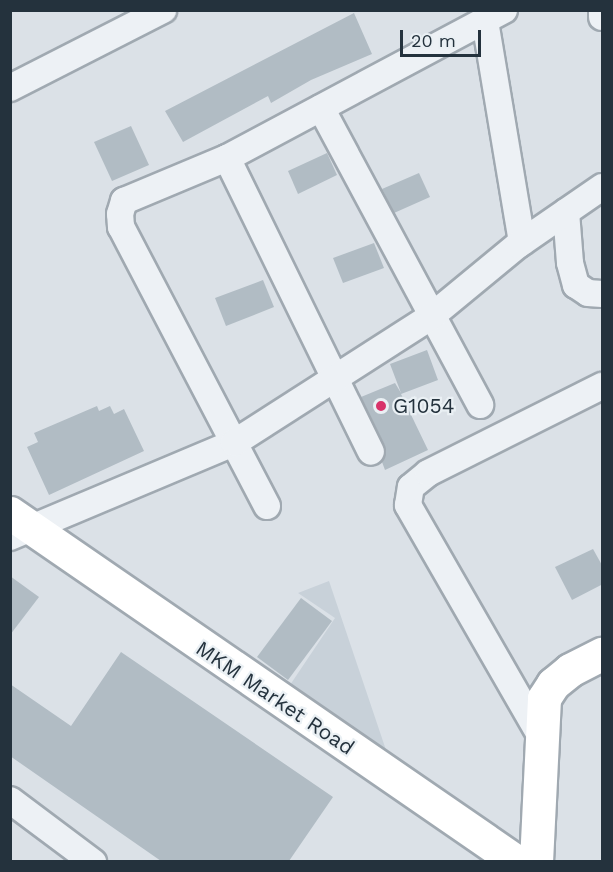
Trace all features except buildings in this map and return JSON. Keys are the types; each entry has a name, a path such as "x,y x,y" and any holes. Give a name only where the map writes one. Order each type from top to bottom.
{"street":[{"path":"10,88 163,10"},
{"path":"602,10 603,17"},
{"path":"267,506 121,227 120,214 124,201 134,194 226,158 495,16 522,242"},
{"path":"321,108 480,405"},
{"path":"226,158 371,452"},
{"path":"20,526 234,443 433,315 522,242 603,187"},
{"path":"566,212 570,263 576,285 588,293 603,294"},
{"path":"539,733 408,505 411,487 428,472 603,386"},
{"name":"MKM Market Road","path":"20,526 517,861"},
{"path":"536,861 539,733 544,698 553,684 603,654"},
{"path":"10,800 93,861"}],"shaded area":[{"path":"329,581 387,753 288,688 335,618 298,593"}],"place":[{"name":"G1054","path":"381,406"}]}
